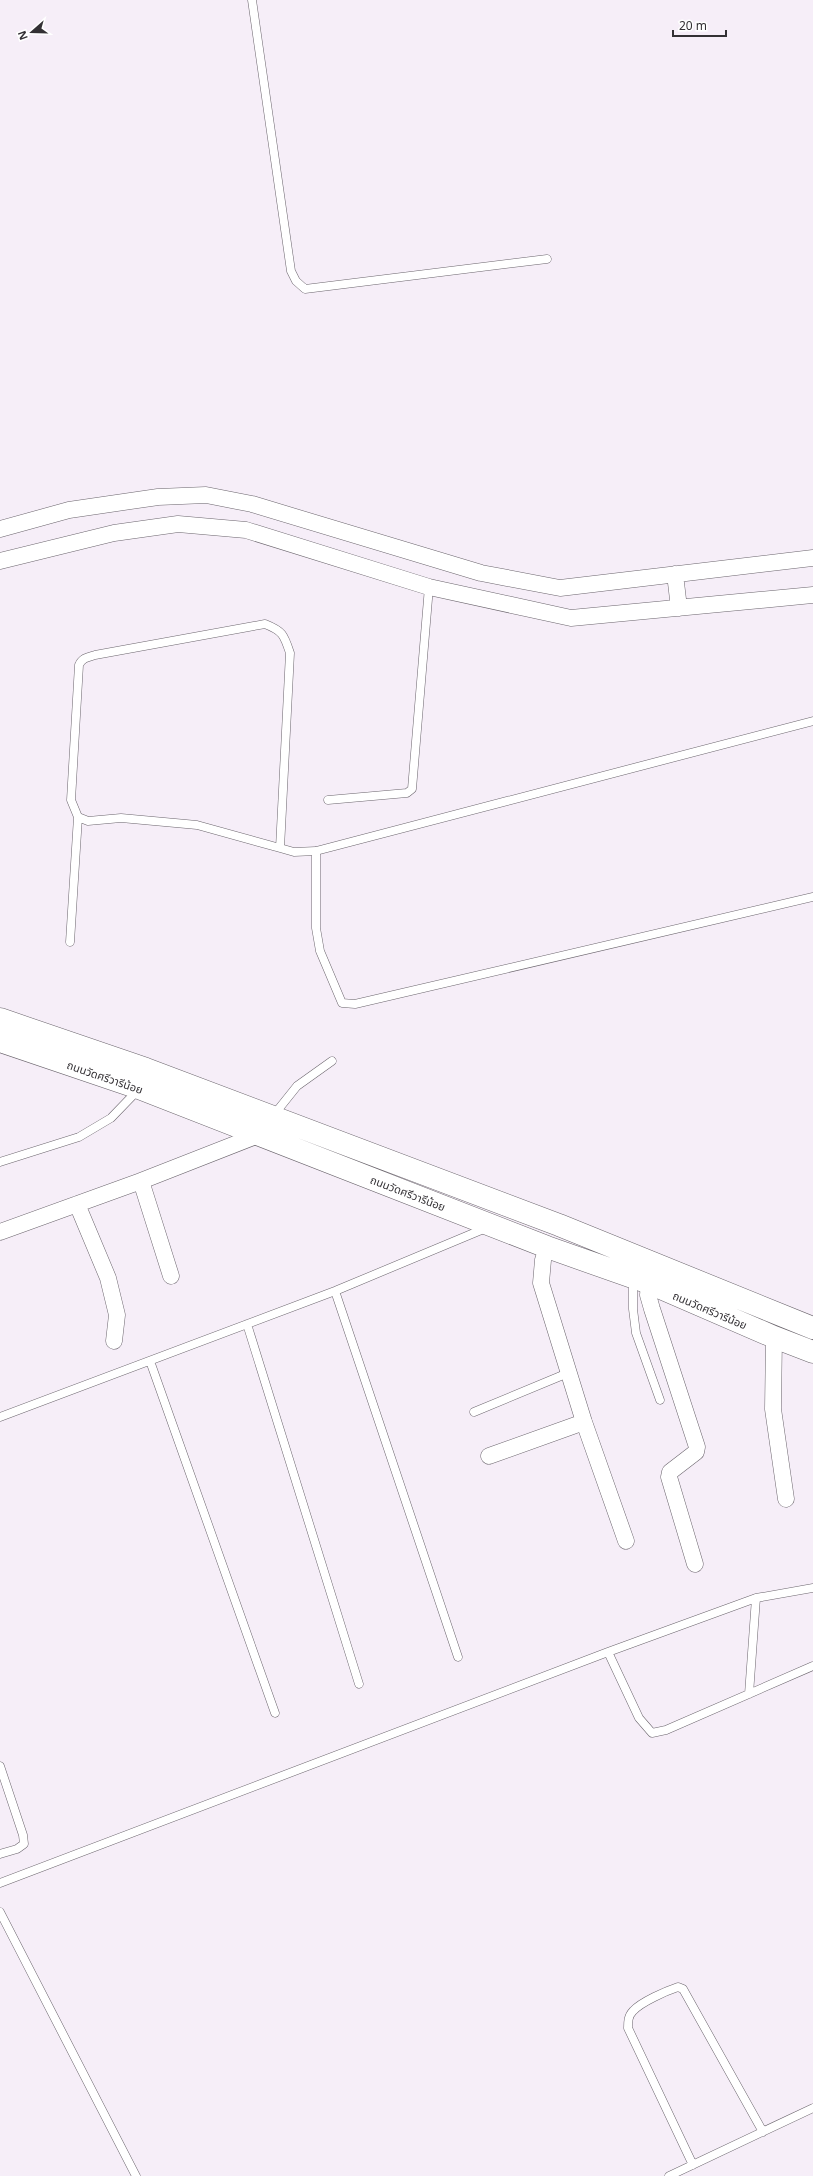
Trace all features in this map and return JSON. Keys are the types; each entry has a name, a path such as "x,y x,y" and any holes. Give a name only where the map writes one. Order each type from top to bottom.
{"main road":[{"name":"ถนนวัดศรีวารีน้อย","path":"0,1019 146,1069 271,1118 559,1225 813,1328"},
{"name":"ถนนวัดศรีวารีน้อย","path":"0,1041 139,1088 256,1136 547,1247 641,1281 813,1352"}],"street":[{"path":"0,529 69,510 158,497 206,495 252,504 481,573 560,588 813,558"},
{"path":"0,561 114,533 178,524 246,530 429,587 571,618 813,595"},
{"path":"675,574 679,608"},
{"path":"0,1232 141,1181 256,1136"},
{"path":"141,1181 171,1276"},
{"path":"77,1204 108,1278 117,1314 114,1341"},
{"path":"547,1247 543,1260 541,1283 584,1422 626,1541"},
{"path":"641,1281 648,1295 697,1447 696,1452 670,1472 669,1477 695,1564"},
{"path":"774,1337 773,1409 786,1499"},
{"path":"489,1456 584,1422"}],"lane":[{"path":"252,0 291,270 296,281 306,289 547,259"},
{"path":"328,800 407,793 412,788 429,587"},
{"path":"70,942 78,817 72,800 79,666 81,661 88,657 265,624 279,629 285,638 290,653 280,848"},
{"path":"78,817 88,821 121,818 196,825 294,852 316,851 813,721"},
{"path":"316,851 316,928 320,951 342,1003 347,1004 355,1004 813,897"},
{"path":"271,1118 296,1086 332,1061"},
{"path":"0,1162 79,1137 111,1118 139,1088"},
{"path":"0,1417 335,1291 492,1225"},
{"path":"641,1281 633,1309 636,1332 660,1400"},
{"path":"335,1291 458,1657"},
{"path":"247,1324 359,1684"},
{"path":"150,1360 275,1713"},
{"path":"474,1412 568,1373"},
{"path":"0,1883 608,1652 756,1598 813,1588"},
{"path":"749,1694 756,1598"},
{"path":"608,1652 639,1718 652,1733 666,1730 813,1666"},
{"path":"0,1766 23,1835 24,1844 17,1849 0,1854"},
{"path":"0,1912 136,2176"},
{"path":"693,2165 628,2028 628,2019 633,2010 667,1991 678,1987 683,1990 763,2132"},
{"path":"669,2176 813,2108"}]}
